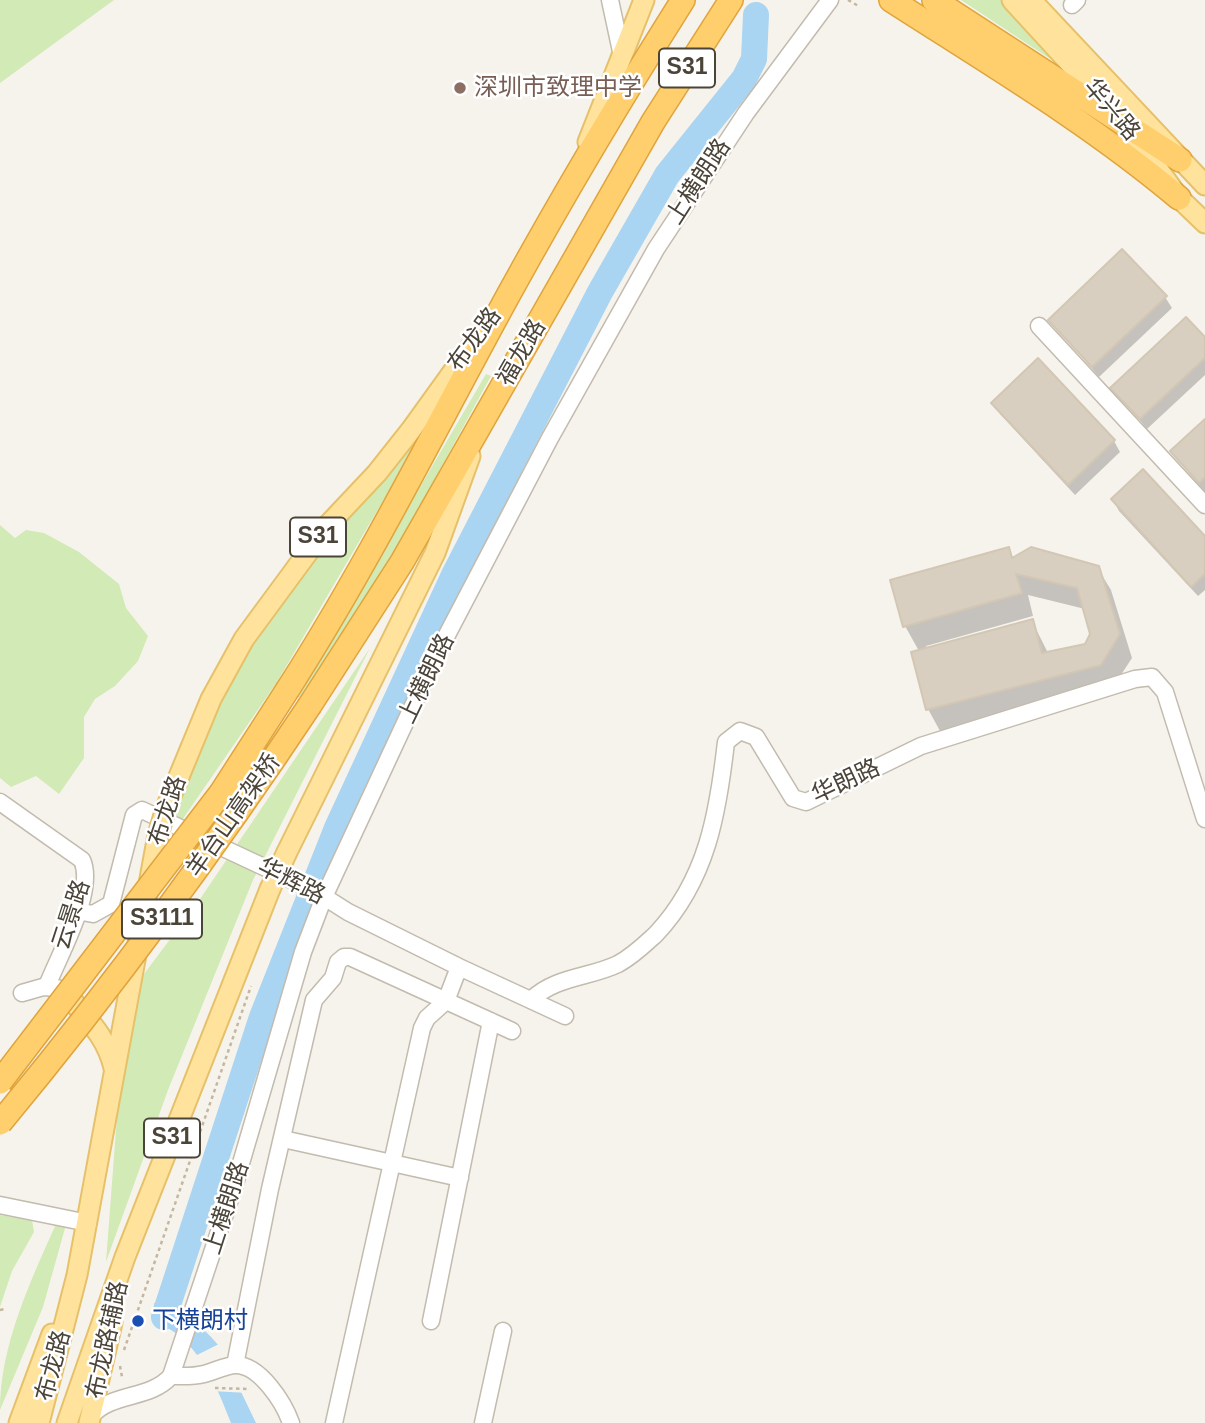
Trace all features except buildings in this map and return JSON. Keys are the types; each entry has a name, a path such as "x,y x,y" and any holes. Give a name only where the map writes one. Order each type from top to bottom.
{"highway":[{"name":"福龙路","path":"288,689 318,642 445,418 510,292 623,95 684,0"},
{"path":"727,7 743,0"},
{"path":"891,0 1129,155 1179,198"},
{"path":"934,0 1124,121 1180,160"},
{"name":"福龙路","path":"310,705 402,562 653,122 727,7"},
{"name":"羊台山高架桥","path":"0,1082 221,793 288,689"},
{"name":"羊台山高架桥","path":"0,1123 75,1033 154,929 241,809 310,705"}],"main road":[{"path":"572,184 644,0"},
{"name":"华兴路","path":"1012,0 1124,121 1179,198 1205,223"},
{"name":"华兴路","path":"1031,0 1205,185"},
{"name":"布龙路","path":"39,1423 88,1223 158,835 166,808 211,699 244,639 328,525 377,473 411,430 510,292"},
{"name":"布龙路","path":"67,1423 125,1257 270,889 435,552 484,420"},
{"path":"70,998 88,999 114,993 132,979"},
{"path":"70,998 109,1047 116,1076"},
{"name":"布龙路辅路","path":"90,1420 112,1365 125,1257"},
{"name":"布龙路辅路","path":"19,1423 77,1275"}],"street":[{"path":"610,0 621,41 621,63"},
{"name":"上横朗路","path":"171,1376 234,1187 303,952 315,892 550,438 656,249 746,113 830,0"},
{"path":"1039,326 1205,505"},
{"name":"华朗路","path":"531,1000 559,981 598,972 622,962 641,948 676,909 698,876 718,809 726,742 740,731 756,737 793,798 806,802 921,746 1135,679 1152,677 1165,692 1205,819"},
{"name":"云景路","path":"0,802 82,860 87,871 87,882 77,911 47,986"},
{"name":"华辉路","path":"77,911 93,914 111,904 134,815 142,810 315,892 348,912 459,967 565,1016"},
{"path":"235,1365 314,1000 333,978 338,962 344,957 350,957 512,1031"},
{"path":"334,1423 422,1028 428,1018 446,1001 459,967"},
{"path":"22,993 47,986 60,990 70,998"},
{"path":"431,1321 491,1021"},
{"path":"283,1139 460,1178"},
{"path":"0,1205 88,1223"},
{"path":"483,1423 503,1331"},
{"path":"112,1365 110,1392 130,1397"},
{"path":"90,1420 102,1407 156,1388 171,1376 204,1381 235,1365"},
{"path":"235,1365 261,1378 287,1412 291,1423"}],"path":[{"path":"848,0 860,7"},
{"path":"124,1350 254,976"},
{"path":"0,1310 5,1309"},
{"path":"112,1365 122,1377"},
{"path":"204,1381 249,1389"}],"green space":[{"path":"0,0 114,0 0,83"},
{"path":"961,0 1003,0 1061,66"},
{"path":"486,374 491,376 375,588 306,702 298,696"},
{"path":"450,386 277,682 167,842 175,809 221,704 277,607 342,518"},
{"path":"0,525 15,538 26,530 44,533 79,552 119,584 126,608 148,636 138,661 115,686 95,699 84,717 84,758 59,794 36,776 11,787 0,778"},
{"path":"370,648 253,880 168,1090 106,1262 126,998 198,902"},
{"path":"0,1215 32,1220 34,1232 12,1271 0,1307"},
{"path":"67,1221 43,1307 0,1410 5,1362 18,1315 56,1224"}],"water":[{"path":"154,1303 197,1324 219,1346 256,1423 231,1423 211,1377 193,1349 168,1328 153,1321"}],"pier":[{"path":"221,1343 248,1393 212,1391 195,1356"}],"waterway":[{"path":"164,1317 262,1017 337,828 454,575 600,292 667,175 744,79 754,59 756,15"}],"place":[{"name":"深圳市致理中学","path":"460,88"},
{"name":"下横朗村","path":"138,1321"}]}
